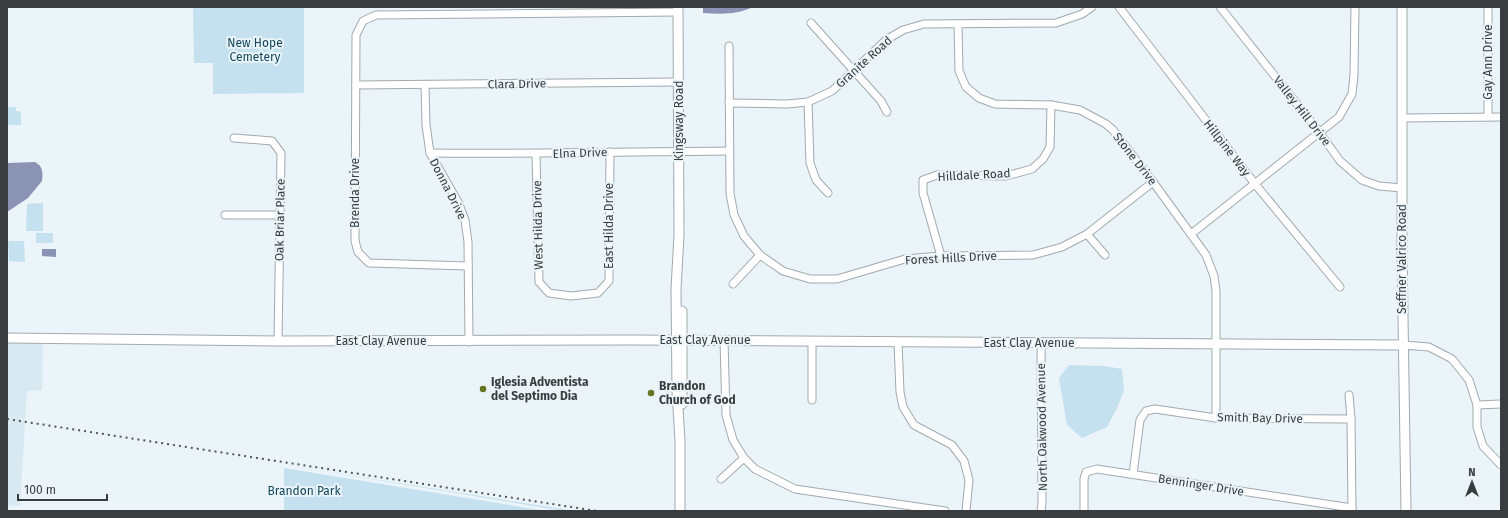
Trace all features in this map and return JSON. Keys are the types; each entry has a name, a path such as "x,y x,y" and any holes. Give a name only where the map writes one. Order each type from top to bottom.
{"street":[{"name":"Granite Road","path":"729,103 787,104 808,102 832,91 886,40 902,30 924,24 1056,23 1082,14 1092,7"},
{"name":"Hillpine Way","path":"1119,7 1255,184 1340,287"},
{"name":"Valley Hill Drive","path":"1220,7 1320,133 1340,161 1362,180 1379,186 1402,188"},
{"path":"1192,234 1339,117 1352,94 1354,75 1355,7"},
{"name":"Seffner Valrico Road","path":"1402,7 1403,345 1406,511"},
{"name":"Gay Ann Drive","path":"1488,7 1488,117"},
{"name":"Brenda Drive","path":"468,266 369,263 358,252 355,241 356,35 363,21 376,15 678,10"},
{"name":"Kingsway Road","path":"678,10 679,235 682,287 680,340 683,390 680,441 680,511"},
{"path":"811,24 881,101 887,112"},
{"name":"Stone Drive","path":"958,24 959,71 966,87 979,98 995,104 1051,105 1080,110 1106,124 1113,130 1153,182 1206,255 1214,276 1216,291 1216,418"},
{"name":"Forest Hills Drive","path":"729,46 730,193 734,215 744,236 760,255 783,271 810,279 837,279 905,259 941,256 1033,255 1062,247 1087,234 1153,182"},
{"name":"Clara Drive","path":"356,85 679,82"},
{"name":"Donna Drive","path":"425,85 426,124 430,153 458,202 465,220 468,242 469,342"},
{"path":"808,102 810,163 816,180 828,193"},
{"name":"Hilldale Road","path":"941,256 924,193 924,180 937,175 1006,176 1032,169 1043,159 1050,147 1051,105"},
{"path":"1402,118 1501,117"},
{"name":"Oak Briar Place","path":"234,138 272,141 281,153 278,341"},
{"name":"Elna Drive","path":"430,153 536,154 729,151"},
{"name":"East Hilda Drive","path":"571,296 598,293 609,281 610,152"},
{"name":"West Hilda Drive","path":"536,154 539,282 549,294 571,296"},
{"path":"226,215 280,215"},
{"path":"1087,234 1105,255"},
{"path":"733,284 760,255"},
{"name":"East Clay Avenue","path":"7,338 469,342 724,340 1403,345"},
{"path":"724,340 726,415 734,440 744,458 755,469 795,488 945,511"},
{"path":"812,341 812,400"},
{"path":"898,342 900,392 903,407 914,426 952,445 964,461 969,480 966,511"},
{"name":"North Oakwood Avenue","path":"1041,343 1041,511"},
{"path":"1403,345 1429,347 1452,359 1469,380 1477,405 1477,427 1483,446 1501,465"},
{"path":"1349,395 1351,419 1352,510"},
{"path":"1477,405 1501,404"},
{"name":"Smith Bay Drive","path":"1132,474 1140,420 1146,411 1155,409 1216,418 1351,419"},
{"path":"721,479 744,458"},
{"name":"Benninger Drive","path":"1084,511 1084,479 1086,472 1097,469 1352,510"}],"shaded area":[{"path":"703,7 753,7 734,13 722,14 703,13"},
{"path":"35,162 42,170 42,181 28,198 7,212 7,163"},
{"path":"42,249 56,249 56,257 42,256"},
{"path":"7,342 43,342 42,390 27,391 20,506 7,505"}],"green space":[{"name":"New Hope Cemetery","path":"193,7 304,7 304,93 213,94 213,63 194,63"},
{"path":"8,107 16,107 16,111 21,113 21,125 8,125"},
{"path":"43,203 43,231 26,231 27,204"},
{"path":"36,233 53,233 53,243 36,243"},
{"path":"8,241 24,241 25,262 9,261"},
{"path":"1069,365 1104,366 1122,369 1124,391 1107,427 1082,438 1067,425 1059,378"},
{"path":"286,465 574,511 564,511"},
{"name":"Brandon Park","path":"284,468 546,511 284,511"}],"railway":[{"path":"7,419 597,511"}],"place":[{"name":"Iglesia Adventista del Septimo Dia","path":"483,389"},
{"name":"Brandon Church of God","path":"651,393"}]}
